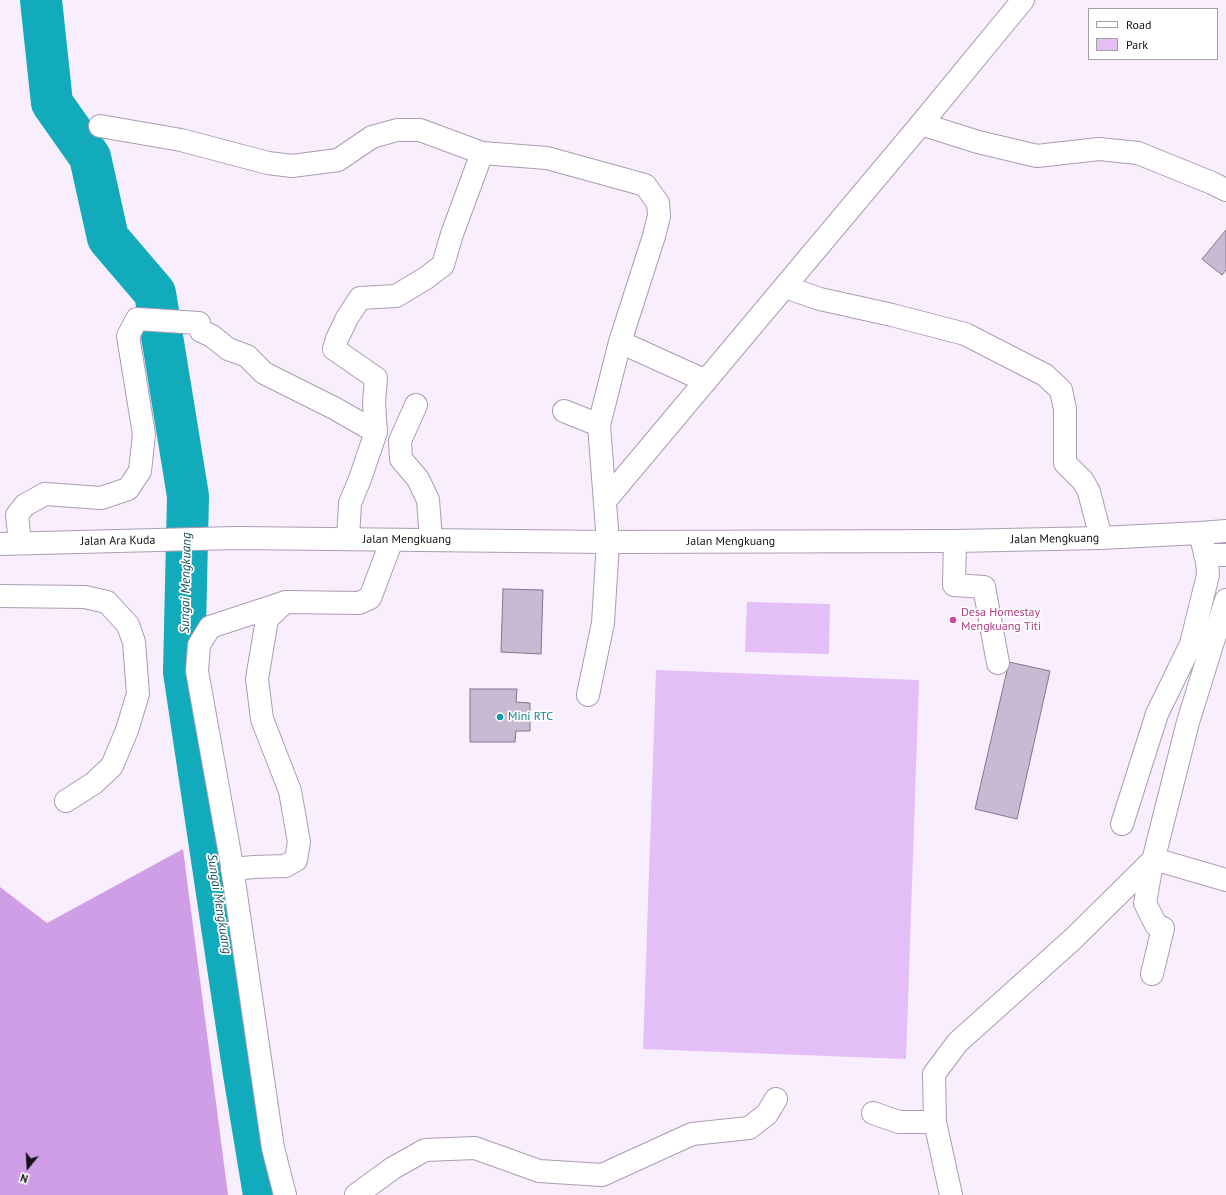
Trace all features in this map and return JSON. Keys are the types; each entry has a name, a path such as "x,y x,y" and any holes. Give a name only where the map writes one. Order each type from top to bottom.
{"street":[{"path":"605,501 1023,0"},
{"path":"921,124 978,142 1037,156 1099,149 1138,153 1226,190"},
{"path":"100,126 181,140 268,163 292,166 338,160 372,137 397,130 420,130 482,152 548,158 644,185 658,203 659,216 620,342 599,425 608,542 603,623 588,695"},
{"path":"348,539 350,503 376,432 374,403 376,378 334,350 337,339 347,318 360,298 396,296 426,278 443,265 452,234 482,152"},
{"path":"785,287 820,299 892,315 965,334 1045,375 1061,390 1065,409 1065,463 1083,481 1089,492 1101,538"},
{"path":"10,544 17,515 25,504 46,494 101,498 128,489 140,471 144,434 128,336 137,319 199,323 201,331 212,336 228,349 247,356 264,373 334,408 376,432"},
{"path":"620,342 706,381"},
{"path":"416,405 400,441 401,459 418,479 428,500 431,540"},
{"path":"564,411 599,425"},
{"name":"Jalan Mengkuang","path":"236,538 608,542 955,541 1101,538 1226,531"},
{"path":"1122,824 1157,714 1191,644 1208,575 1216,555 1200,533"},
{"name":"Jalan Ara Kuda","path":"10,544 236,538"},
{"path":"286,1195 273,1148 232,869 197,671 199,645 210,627 286,602 359,603 370,598 392,540"},
{"path":"955,541 954,585 984,587 998,663"},
{"path":"0,596 85,597 107,602 128,625 134,642 138,694 127,730 112,766 94,783 66,801"},
{"path":"1152,974 1163,928 1156,925 1145,903 1154,859 1188,722 1226,600"},
{"path":"232,869 285,866 296,860 299,842 290,792 262,719 257,679 267,619 286,602"},
{"path":"1157,714 1188,722"},
{"path":"1154,859 1226,880"},
{"path":"951,1195 935,1122 934,1074 958,1042 1073,938 1154,859"},
{"path":"356,1195 393,1168 425,1150 475,1148 539,1171 602,1175 692,1134 749,1128 767,1114 776,1099"},
{"path":"873,1113 899,1122 935,1122"}],"green space":[{"path":"747,602 830,604 829,654 745,652"},
{"path":"656,670 919,680 906,1059 643,1049"}],"shaded area":[{"path":"183,849 228,1195 0,1195 0,887 47,923"}],"building":[{"path":"1226,230 1226,270 1222,275 1202,259"},
{"path":"503,589 543,590 541,654 501,652"},
{"path":"1009,662 1050,671 1017,819 975,809"},
{"name":"Mini RTC","path":"470,689 517,689 516,702 530,703 530,731 516,731 515,742 470,742"}],"waterway":[{"name":"Sungai Mengkuang","path":"41,0 52,103 90,157 108,238 155,293 188,496 184,672 244,1074 264,1195"}],"place":[{"name":"Desa Homestay Mengkuang Titi","path":"953,620"},
{"name":"Mini RTC","path":"500,717"}]}
